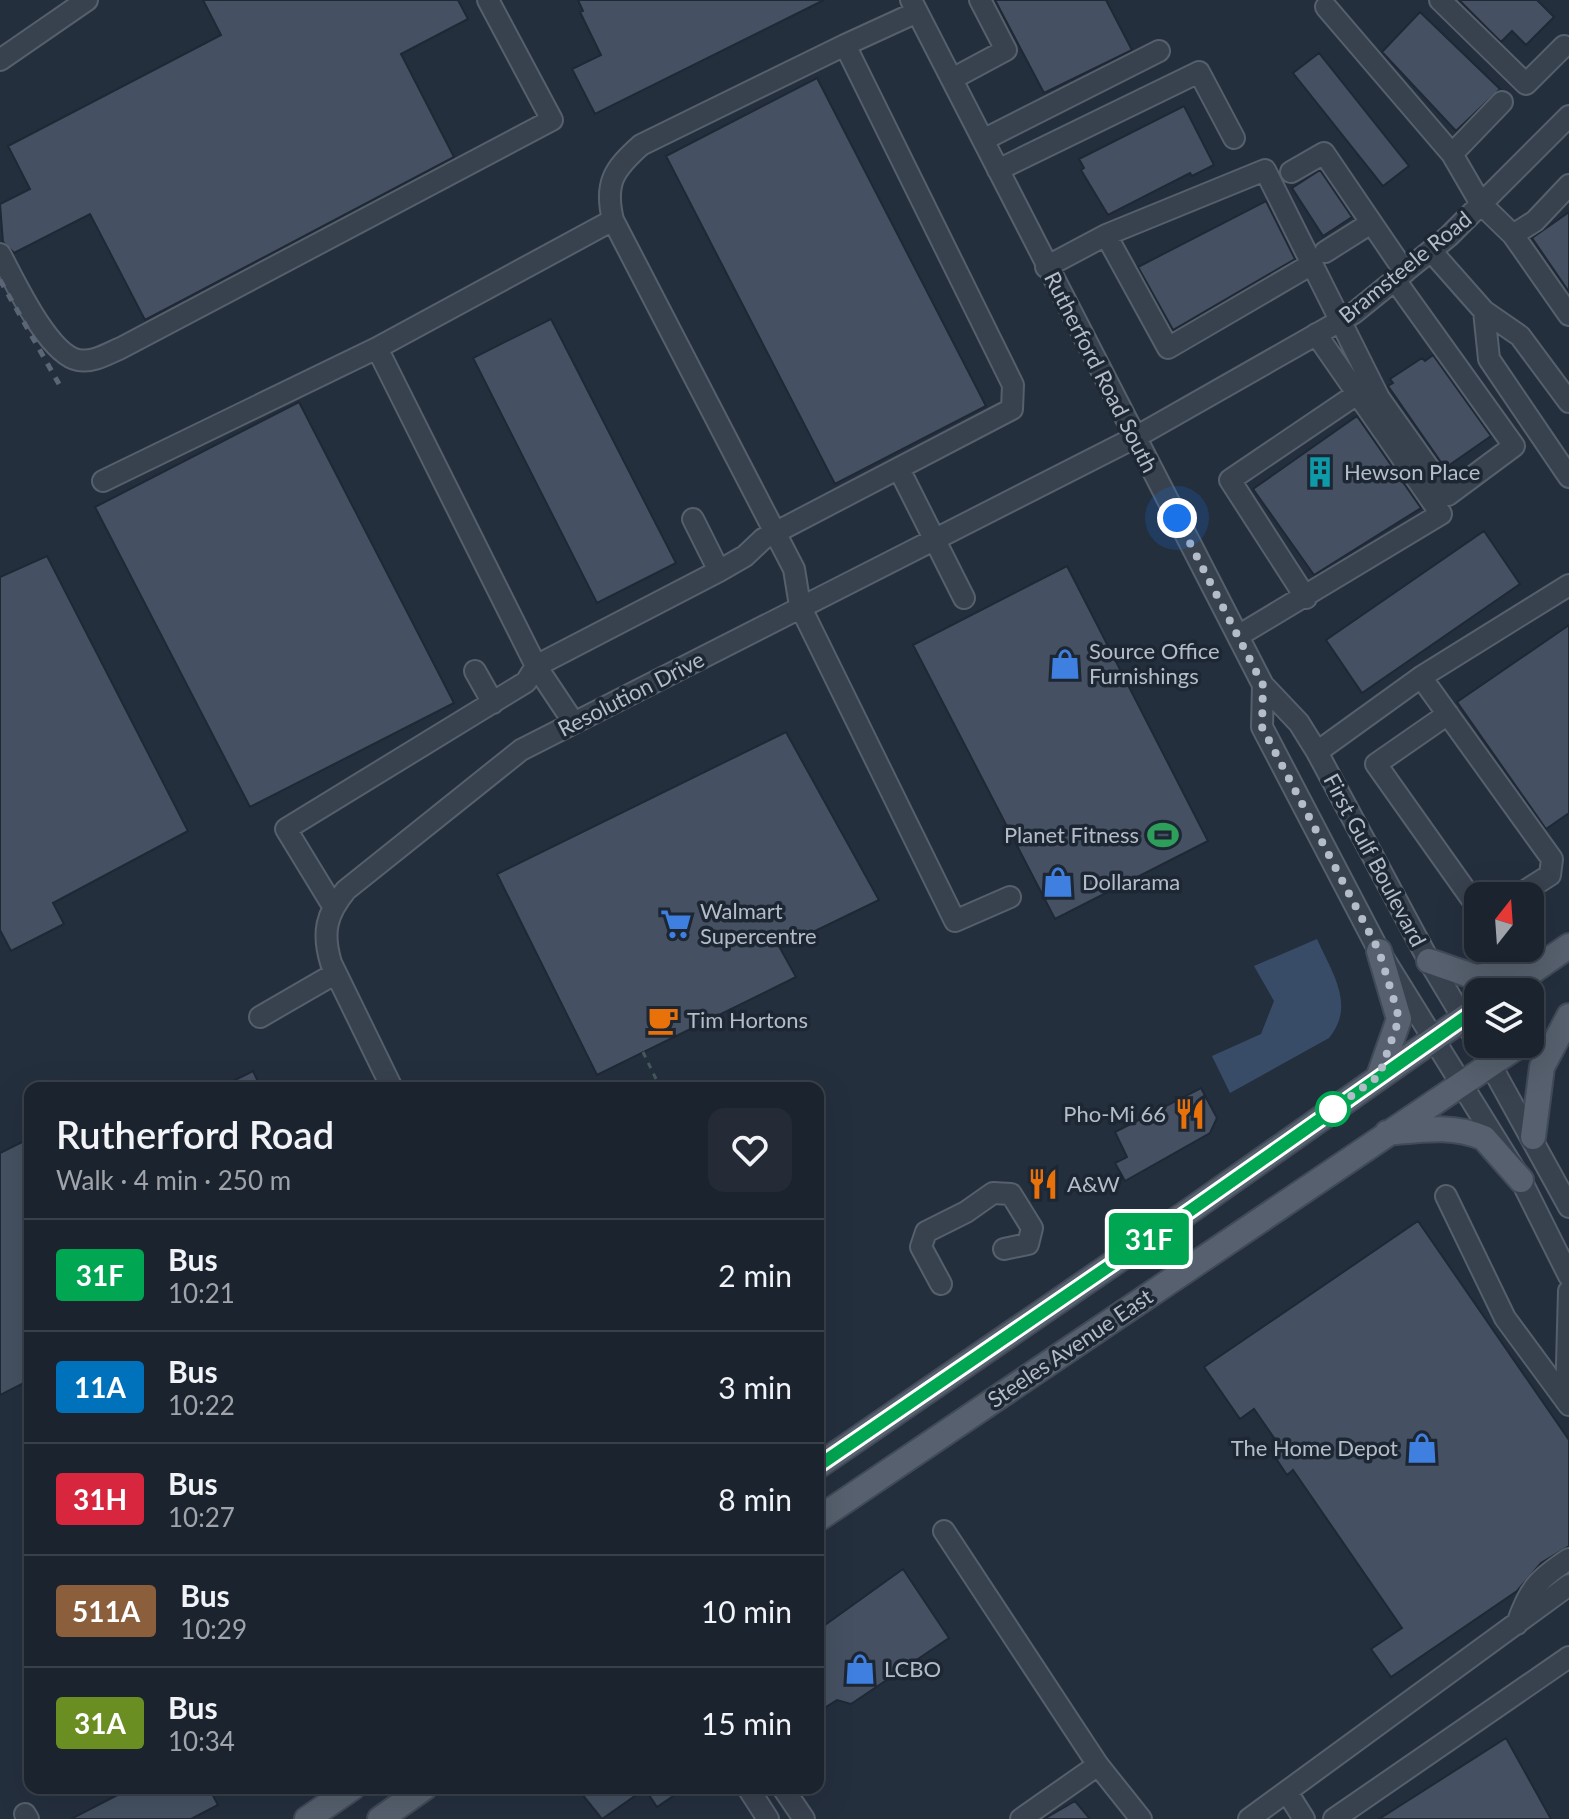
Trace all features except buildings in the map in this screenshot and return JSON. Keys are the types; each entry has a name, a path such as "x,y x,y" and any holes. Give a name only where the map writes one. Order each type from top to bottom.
{"main road":[{"path":"1523,978 1569,946"},
{"path":"1379,951 1399,1019 1379,1076"},
{"path":"1429,961 1475,977 1533,971"},
{"path":"1544,1030 1569,1015"},
{"path":"1533,1137 1542,1067 1569,1015"},
{"name":"Steeles Avenue East","path":"824,1462 1464,1018"},
{"name":"Steeles Avenue East","path":"824,1515 1462,1082 1478,1058"},
{"path":"1384,1133 1446,1127 1484,1138 1521,1180"},
{"path":"307,1819 343,1794"},
{"path":"380,1819 415,1794"}],"street":[{"path":"0,60 87,0"},
{"path":"0,254 35,318 60,348 75,360 92,361 121,348 552,120 488,0"},
{"path":"952,79 1006,50 980,0"},
{"path":"1440,0 1526,84 1564,46"},
{"path":"914,6 845,45 641,145 618,165 607,195 613,220 773,534 794,569 800,606 955,921 1010,897"},
{"name":"Rutherford Road South","path":"914,6 1263,685 1262,727 1379,951 1462,1082"},
{"path":"1326,7 1452,154 1481,204 1513,235 1569,315"},
{"path":"389,1082 325,944 326,924 333,906 286,829 526,682 536,666 719,571 773,534 1012,409 1013,385 845,45"},
{"path":"983,140 1159,51"},
{"path":"998,170 1199,72 1234,138"},
{"path":"1452,154 1502,102"},
{"name":"Bramsteele Road","path":"1136,437 1341,320 1431,251 1569,116"},
{"path":"1046,267 1106,235 1265,170 1319,258 1341,320 1387,410 1448,495 1514,446 1400,276 1371,223 1324,153 1291,172"},
{"path":"1513,235 1535,221 1569,185"},
{"path":"103,481 377,348 613,220"},
{"path":"1106,235 1168,348 1319,258 1371,223"},
{"path":"1431,251 1484,311 1520,336 1569,402"},
{"path":"1484,311 1489,359 1569,477"},
{"path":"1238,636 1306,598 1441,514 1316,334"},
{"path":"377,348 536,666 574,723"},
{"path":"1306,598 1230,480 1357,394"},
{"name":"Resolution Drive","path":"333,906 346,890 521,750 1136,437"},
{"path":"899,469 964,598"},
{"path":"693,519 719,571"},
{"path":"1317,752 1421,677 1569,585"},
{"path":"475,671 493,703"},
{"path":"1421,677 1560,853 1550,875 1539,882"},
{"name":"First Gulf Boulevard","path":"1263,685 1299,723 1429,961 1464,1006"},
{"path":"1448,714 1376,764 1464,888"},
{"path":"260,1017 336,973"},
{"name":"First Gulf Boulevard","path":"1488,1058 1569,1207"},
{"path":"1462,1082 1521,1180 1569,1276"},
{"path":"941,1284 921,1247 926,1232 966,1212 993,1193 1011,1194 1032,1228 1028,1244 1004,1249"},
{"path":"1446,1196 1505,1318 1568,1403"},
{"path":"1568,1403 1569,1291"},
{"path":"944,1531 1098,1765 1141,1819"},
{"path":"1517,1624 1528,1592 1569,1559"},
{"path":"1249,1819 1569,1585"},
{"path":"1334,1819 1569,1657"},
{"path":"1021,1819 1098,1765"},
{"path":"1287,1792 1304,1819"},
{"path":"752,1794 768,1819"},
{"path":"787,1794 804,1819"}],"path":[{"path":"643,1052 657,1081"}],"water":[{"path":"1317,939 1339,989 1341,1013 1337,1026 1329,1038 1230,1093 1212,1056 1261,1034 1274,1001 1254,966"}],"railway":[{"path":"0,280 59,384"}],"bus line":[{"name":"31F","path":"824,1462 1464,1018"}],"place":[{"name":"Hewson Place","path":"1320,472"},
{"name":"Source Office Furnishings","path":"1065,664"},
{"name":"Planet Fitness","path":"1163,835"},
{"name":"Dollarama","path":"1058,882"},
{"name":"Walmart Supercentre","path":"676,924"},
{"name":"Tim Hortons","path":"663,1020"},
{"name":"Pho-Mi 66","path":"1190,1114"},
{"name":"A&W","path":"1043,1184"},
{"name":"The Home Depot","path":"1422,1448"},
{"name":"LCBO","path":"860,1669"}],"route":[{"path":"1177,518 1263,685 1262,727 1379,951 1396,1007 1399,1019 1379,1076 1333,1109"}]}
